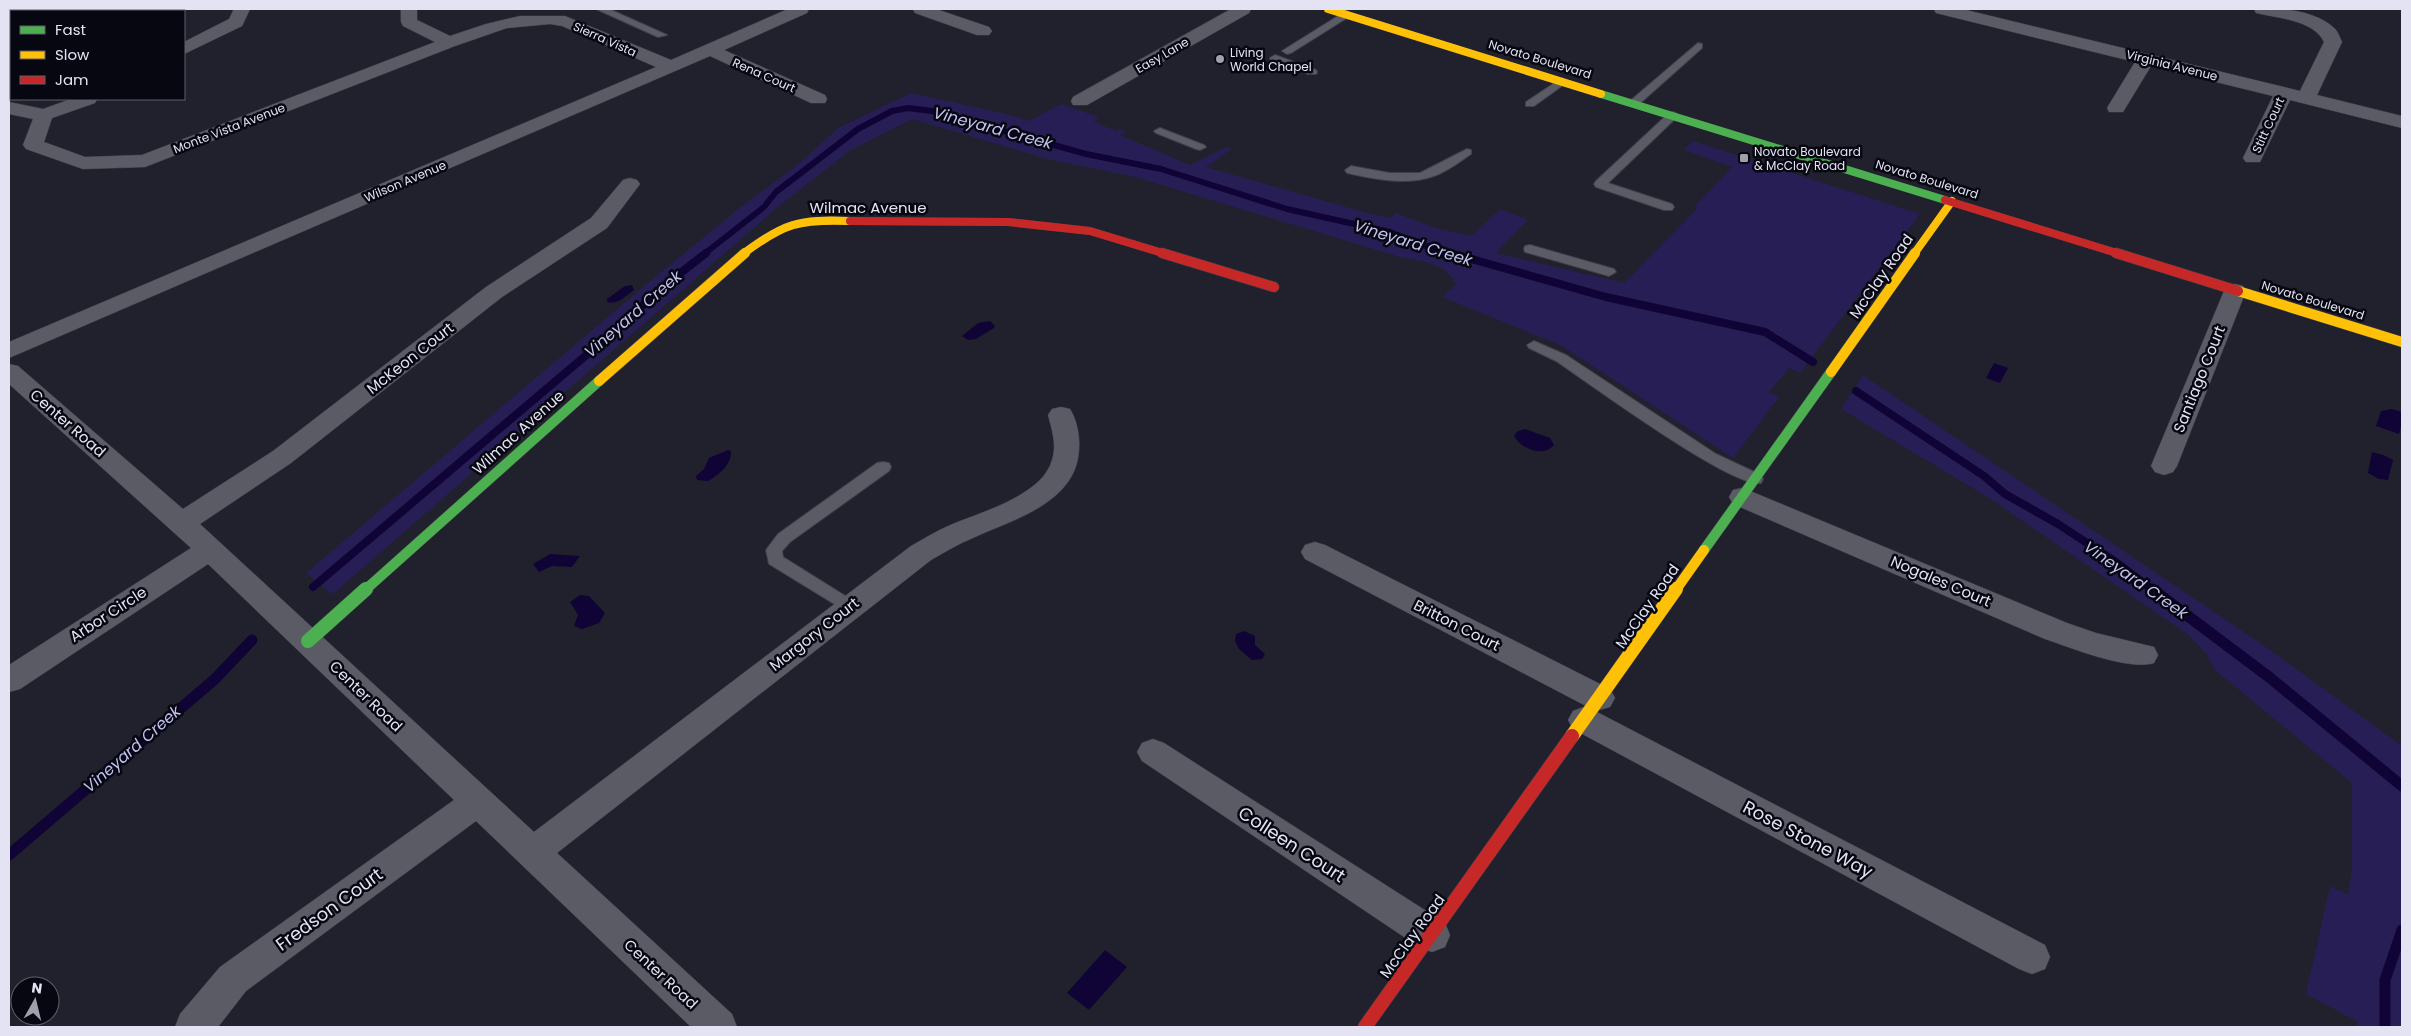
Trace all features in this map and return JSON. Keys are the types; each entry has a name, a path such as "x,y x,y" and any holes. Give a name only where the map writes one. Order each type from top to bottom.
{"street":[{"path":"185,48 236,22 242,9"},
{"path":"409,9 409,22 450,42"},
{"name":"Wilson Avenue","path":"9,351 671,67 801,9"},
{"path":"921,9 983,31"},
{"name":"Easy Lane","path":"1080,101 1243,9"},
{"name":"Novato Boulevard","path":"1328,9 2402,342"},
{"name":"Virginia Avenue","path":"1942,9 2402,122"},
{"path":"2262,9 2308,20 2328,31 2333,42 2306,98"},
{"name":"Sierra Vista","path":"450,42 495,26 550,18 565,21 671,67"},
{"name":"Monte Vista Avenue","path":"44,115 33,145 83,163 145,161 450,42"},
{"name":"Rena Court","path":"710,50 818,99"},
{"path":"2116,108 2146,59"},
{"name":"Stitt Court","path":"2253,158 2284,92"},
{"path":"9,108 44,115 85,100"},
{"name":"McKeon Court","path":"182,523 282,457 494,292 599,223 630,184"},
{"name":"McClay Road","path":"1365,1027 1952,201"},
{"name":"Wilmac Avenue","path":"308,641 707,285 766,237 792,224 820,221 954,222 1068,227 1090,231 1274,287"},
{"name":"Santiago Court","path":"2164,466 2235,291"},
{"name":"Center Road","path":"9,371 182,523 208,550 308,641 476,802 718,1027"},
{"name":"Margory Court","path":"532,853 849,607 942,540 1022,508 1040,496 1055,482 1065,463 1068,447 1067,432 1061,415"},
{"name":"Nogales Court","path":"1749,488 2056,631 2094,644 2142,654"},
{"name":"Arbor Circle","path":"9,680 208,550"},
{"name":"Britton Court","path":"1315,552 1592,709"},
{"name":"Rose Stone Way","path":"1592,709 2032,957"},
{"name":"Colleen Court","path":"1153,752 1432,935"},
{"name":"Fredson Court","path":"194,1027 232,979 476,802"}],"lane":[{"path":"601,9 662,35"},
{"path":"1287,50 1346,14"},
{"path":"1634,103 1698,46"},
{"path":"1275,58 1312,72"},
{"path":"1530,104 1562,81"},
{"path":"1668,207 1600,184 1673,115"},
{"path":"1160,131 1200,147"},
{"path":"1351,170 1387,175 1420,176 1430,174 1467,152"},
{"path":"1530,249 1608,272"},
{"path":"1534,345 1561,358 1711,458 1749,488"},
{"path":"849,607 775,560 774,550 784,538 882,467"}],"shaded area":[{"path":"911,93 1011,115 1029,121 1061,104 1099,117 1094,122 1116,131 1119,129 1126,132 1120,135 1190,165 1226,147 1232,149 1206,167 1371,214 1390,218 1396,213 1433,227 1471,236 1500,209 1528,220 1496,253 1624,283 1698,208 1695,206 1732,167 1684,150 1693,141 1920,214 1800,373 1789,368 1769,392 1779,397 1733,458 1562,346 1442,297 1456,285 1447,272 1434,265 1403,258 1135,177 1051,160 912,119 851,150 778,207 333,594 306,573 643,287 738,209 796,166 838,128"},
{"path":"632,285 634,290 622,299 611,303 607,302 607,299 625,286"},
{"path":"990,321 995,326 994,328 976,339 968,340 962,336 978,323"},
{"path":"1994,363 2008,368 2000,383 1986,378"},
{"path":"1863,375 2266,647 2402,746 2402,1027 2356,1027 2358,1022 2306,994 2330,886 2348,895 2352,868 2352,783 2215,670 2208,656 2190,636 1989,498 1841,409"},
{"path":"2392,409 2402,412 2399,434 2376,426 2381,411"},
{"path":"1525,429 1550,438 1554,445 1544,451 1527,448 1517,441 1514,436 1518,431"},
{"path":"728,450 731,451 731,456 727,465 716,476 708,481 697,480 696,476 704,469 709,458"},
{"path":"2372,452 2393,460 2388,480 2379,479 2368,473"},
{"path":"550,554 580,556 572,567 552,566 539,572 533,564"},
{"path":"580,595 589,596 605,613 599,623 582,629 574,626 578,615 570,602"},
{"path":"1244,631 1255,636 1255,645 1265,654 1262,659 1252,660 1239,649 1235,641 1236,634"},
{"path":"1105,950 1127,967 1089,1010 1067,993"}],"waterway":[{"name":"Vineyard Creek","path":"704,254 764,207 776,192 858,129 892,111 908,108 932,111 1086,154 1161,169 1287,209 1390,232 1416,243 1454,254"},
{"name":"Vineyard Creek","path":"313,587 610,335 665,285 706,253"},
{"name":"Vineyard Creek","path":"1450,253 1606,297 1765,332 1813,362"},
{"name":"Vineyard Creek","path":"1856,391 1984,476 2005,494 2058,524 2113,560 2154,591"},
{"name":"Vineyard Creek","path":"2152,589 2269,677 2402,786"},
{"name":"Vineyard Creek","path":"9,855 215,679 252,640"},
{"path":"2385,1027 2385,980 2402,930"}],"traffic: fast":[{"path":"1601,94 1945,200"},
{"path":"1704,550 1831,372"},
{"path":"308,641 599,381"}],"traffic: slow":[{"path":"1328,9 1601,94"},
{"path":"1831,372 1952,201"},
{"path":"599,381 736,260 767,236 799,222 819,220 850,221"},
{"path":"2238,291 2402,342"},
{"path":"1572,736 1704,550"}],"traffic: jam":[{"path":"1945,200 2238,291"},
{"path":"850,221 1008,222 1090,231 1274,287"},
{"path":"1365,1027 1572,736"}],"place":[{"name":"Living World Chapel","path":"1220,59"},
{"name":"Novato Boulevard & McClay Road","path":"1744,158"}]}
